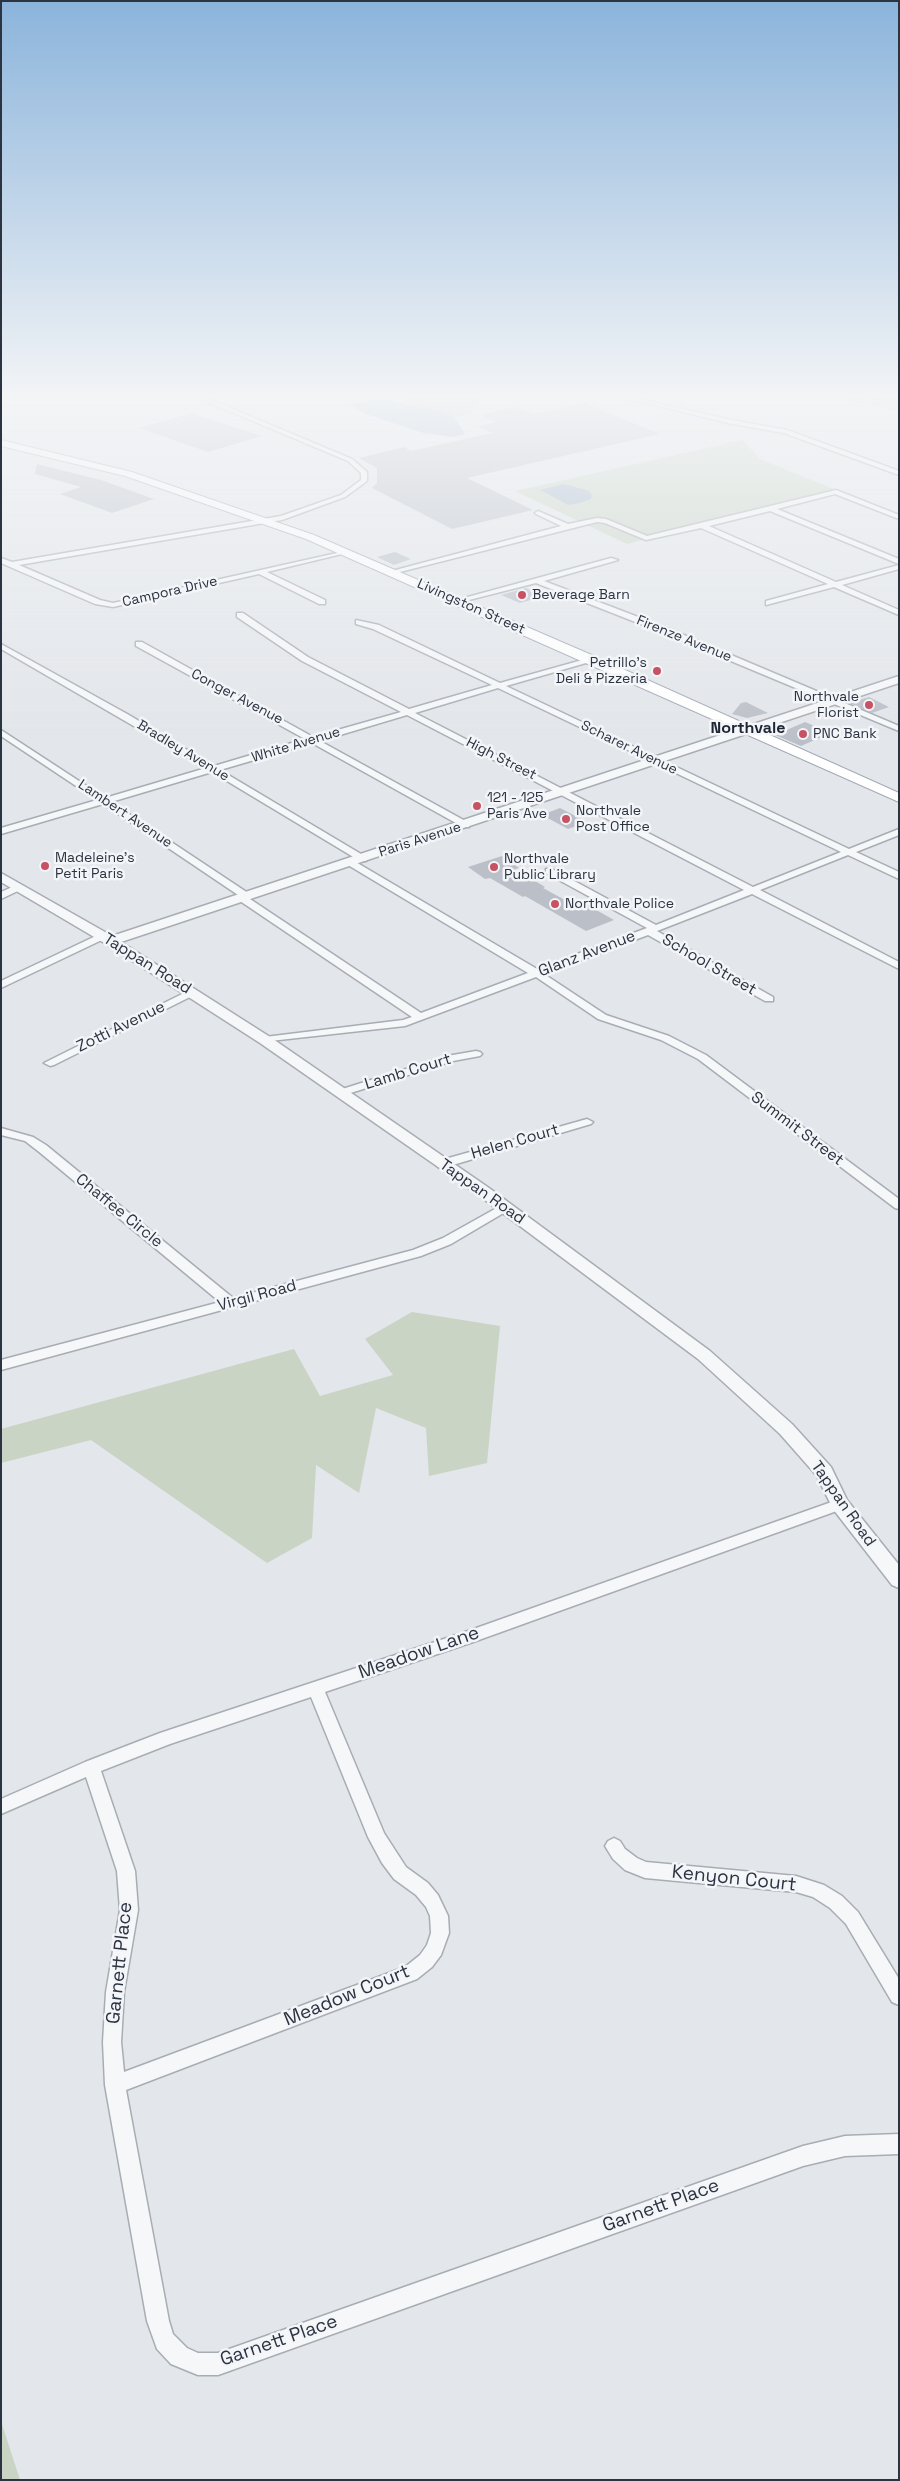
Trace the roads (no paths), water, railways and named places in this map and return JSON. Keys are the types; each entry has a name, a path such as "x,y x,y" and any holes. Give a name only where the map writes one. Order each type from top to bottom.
{"main road":[{"name":"Livingston Street","path":"243,513 392,572 590,658 899,798"}],"street":[{"path":"13,564 267,521 292,513"},
{"path":"538,513 567,526"},
{"path":"392,572 567,526 597,520 606,521 646,538 753,513"},
{"path":"783,513 899,562"},
{"path":"702,526 899,613"},
{"name":"Campora Drive","path":"1,560 98,602 114,607 344,552"},
{"path":"457,601 614,560"},
{"path":"769,603 899,567"},
{"path":"259,571 322,602"},
{"name":"Firenze Avenue","path":"536,580 669,632 899,729"},
{"name":"High Street","path":"240,615 305,659 899,966"},
{"name":"Scharer Avenue","path":"359,622 376,627 899,876"},
{"name":"Conger Avenue","path":"139,644 466,824"},
{"name":"Bradley Avenue","path":"1,646 118,712 213,770 536,973 602,1017 665,1038 695,1053"},
{"name":"White Avenue","path":"1,831 590,658"},
{"name":"Paris Avenue","path":"1,985 106,938 245,898 899,679"},
{"name":"Lambert Avenue","path":"1,732 106,801 419,1017"},
{"name":"Glanz Avenue","path":"265,1040 405,1023 652,930 899,832"},
{"name":"School Street","path":"549,871 769,999"},
{"name":"Tappan Road","path":"1,877 106,938 265,1040 506,1208 704,1355 746,1390 786,1429 824,1472 840,1504 899,1580"},
{"path":"1,896 20,887"},
{"name":"Zotti Avenue","path":"50,1062 192,992"},
{"name":"Summit Street","path":"695,1053 899,1205"},
{"name":"Lamb Court","path":"340,1093 450,1058 476,1054"},
{"name":"Helen Court","path":"442,1164 587,1122"},
{"name":"Chaffee Circle","path":"1,1130 29,1140 42,1148 230,1303"},
{"name":"Virgil Road","path":"1,1365 425,1250 447,1241 506,1208"},
{"name":"Meadow Lane","path":"1,1807 91,1767 166,1738 470,1636 840,1504"},
{"name":"Meadow Court","path":"115,2085 412,1973 426,1961 435,1949 440,1933 438,1916 432,1901 422,1889 400,1873 377,1837 315,1688"},
{"name":"Garnett Place","path":"91,1767 126,1871 129,1910 115,1992 112,2042 115,2085 158,2322 165,2341 179,2356 198,2364 218,2364 802,2156 845,2146 899,2144"},
{"name":"Kenyon Court","path":"614,1846 619,1854 631,1864 646,1870 796,1884 818,1891 836,1902 852,1918 899,1996"}],"place":[{"name":"Beverage Barn","path":"522,595"},
{"name":"Petrillo's Deli & Pizzeria","path":"657,671"},
{"name":"Northvale Florist","path":"869,705"},
{"name":"PNC Bank","path":"803,734"},
{"name":"121 - 125 Paris Ave","path":"477,806"},
{"name":"Northvale Post Office","path":"566,819"},
{"name":"Madeleine’s Petit Paris","path":"45,866"},
{"name":"Northvale Public Library","path":"494,867"},
{"name":"Northvale Police","path":"555,904"}],"district":[{"name":"Northvale","path":"748,729"}]}
